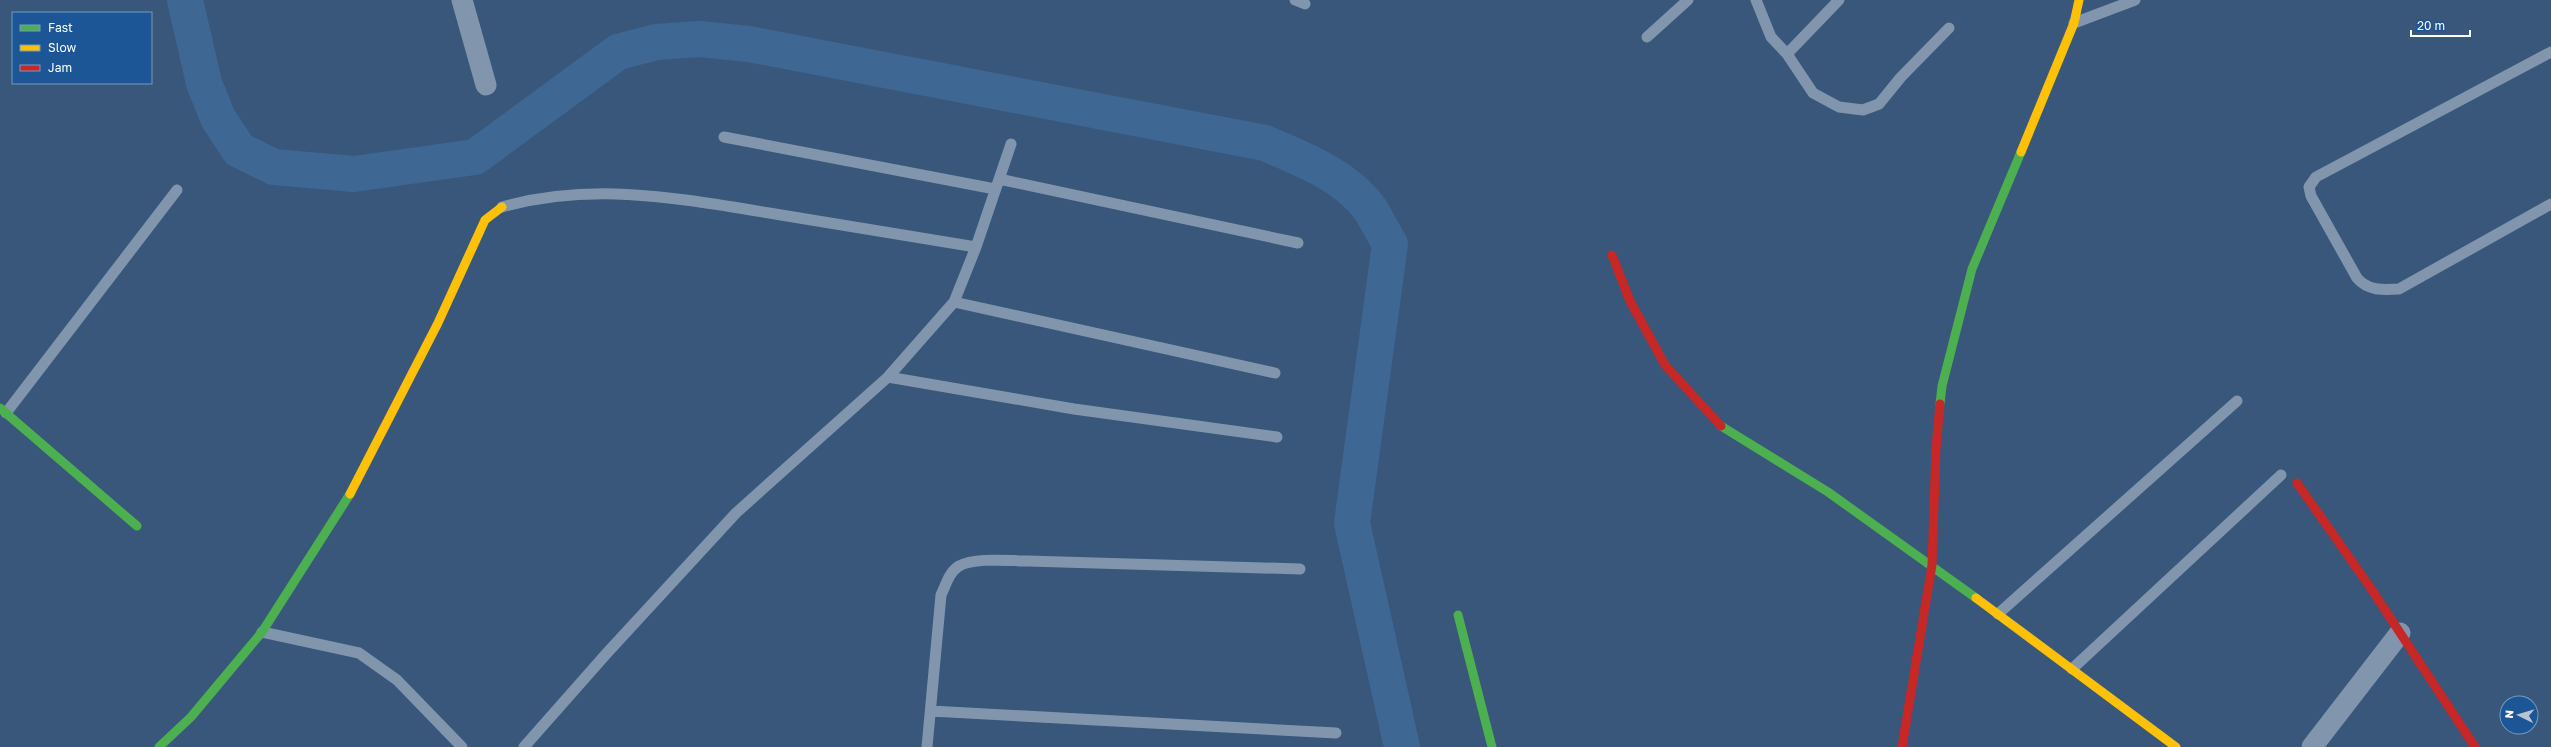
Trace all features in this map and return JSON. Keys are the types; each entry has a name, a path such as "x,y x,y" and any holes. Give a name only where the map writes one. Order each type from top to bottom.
{"street":[{"path":"462,0 486,85"},
{"path":"1902,747 1932,565 1936,448 1942,386 1972,269 2074,23 2079,0"},
{"path":"159,747 191,717 262,632 355,486 438,323 485,220 502,207"},
{"path":"1612,255 1630,301 1665,365 1721,426 1828,492 1932,565 2176,747"},
{"path":"3,410 137,526"},
{"path":"2297,483 2400,633 2475,747"},
{"path":"1458,615 1492,747"},
{"path":"2312,747 2400,633"}],"lane":[{"path":"1647,37 1688,0"},
{"path":"1756,0 1771,37 1787,54 1813,92 1840,107 1863,110 1879,104 1901,77 1949,28"},
{"path":"1787,54 1838,0"},
{"path":"2074,23 2135,0"},
{"path":"2551,52 2316,177 2309,187 2311,196 2357,278 2361,283 2378,290 2399,289 2551,204"},
{"path":"724,137 997,184 1298,243"},
{"path":"524,747 607,653 736,513 888,377 954,302 976,247 1011,144"},
{"path":"3,410 177,190"},
{"path":"502,207 528,200 591,193 670,196 976,247"},
{"path":"954,302 1275,373"},
{"path":"888,377 1074,409 1277,437"},
{"path":"1998,614 2237,401"},
{"path":"2072,669 2281,475"},
{"path":"927,747 941,595 950,576 960,566 984,560 1300,569"},
{"path":"262,632 359,653 397,680 462,747"},
{"path":"931,711 1336,733"}],"waterway":[{"path":"185,0 204,83 218,118 239,150 274,167 354,174 475,157 618,52 656,42 699,39 749,44 1265,143 1308,162 1336,177 1360,197 1370,209 1390,244 1352,523 1402,747"}],"traffic: fast":[{"path":"1940,404 1942,386 1972,269 2021,152"},
{"path":"0,408 137,526"},
{"path":"1721,426 1828,492 1976,598"},
{"path":"159,747 191,717 262,632 350,494"},
{"path":"1458,615 1492,747"}],"traffic: slow":[{"path":"2021,152 2074,23 2079,0"},
{"path":"350,494 438,323 485,220 502,207"},
{"path":"1976,598 2176,747"}],"traffic: jam":[{"path":"1612,255 1630,301 1665,365 1721,426"},
{"path":"1902,747 1932,565 1936,448 1940,404"},
{"path":"2297,483 2370,587 2475,747"}]}
